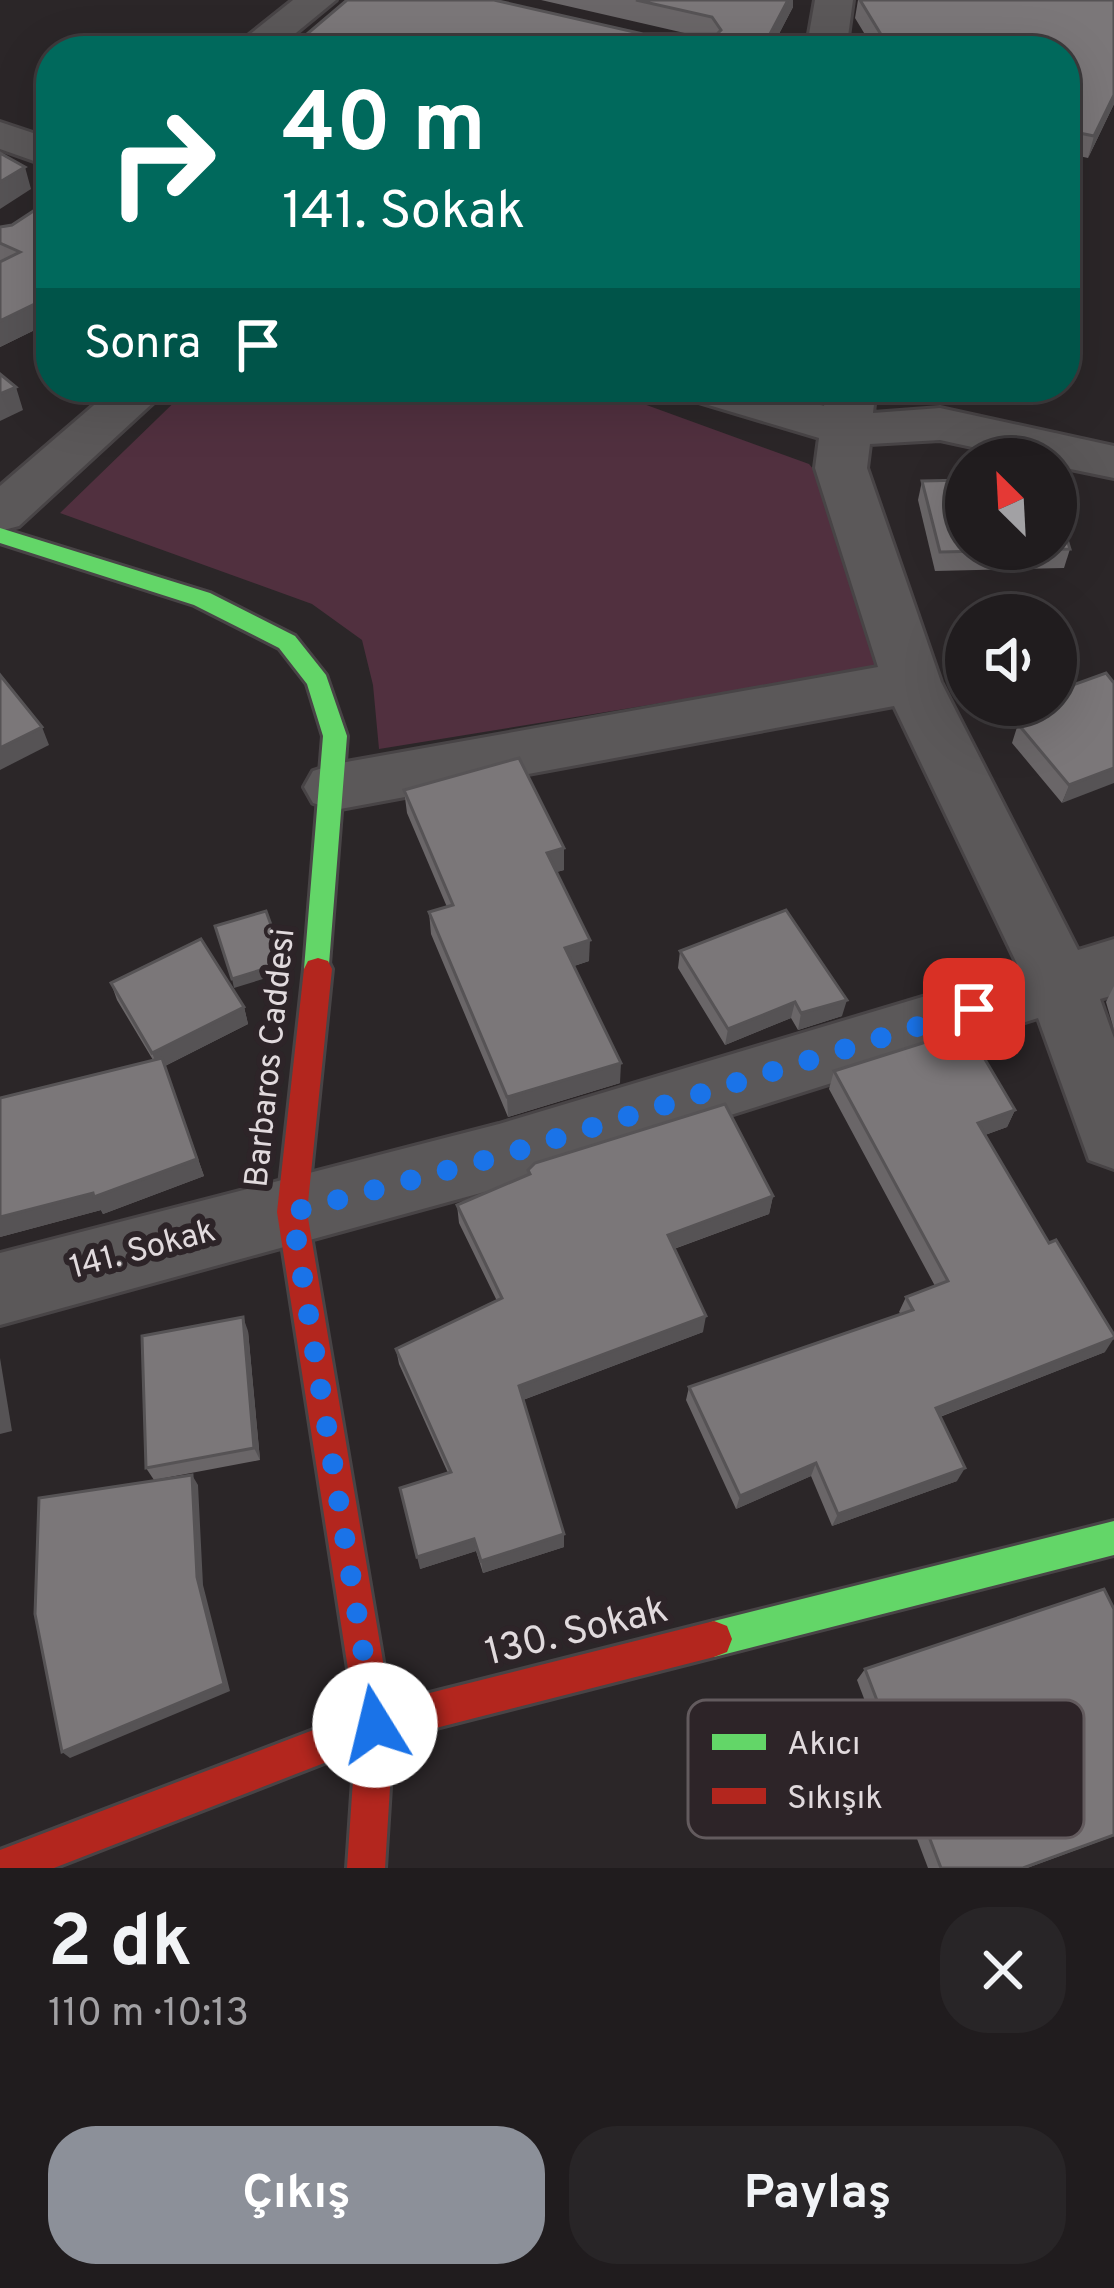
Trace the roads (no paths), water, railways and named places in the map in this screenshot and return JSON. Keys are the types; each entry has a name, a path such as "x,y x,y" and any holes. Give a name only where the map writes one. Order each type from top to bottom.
{"street":[{"path":"269,36 316,0"},
{"path":"828,36 834,0"},
{"path":"0,135 36,148"},
{"path":"0,514 128,402"},
{"path":"803,402 940,424 1114,463"},
{"path":"850,409 841,468 912,682 1087,974 1114,1137"},
{"name":"Barbaros Caddesi","path":"0,535 202,599 287,642 318,681 335,736 335,787 292,1212 375,1725 366,1868"},
{"path":"335,787 912,682"},
{"name":"141. Sokak","path":"0,1289 500,1156 1087,974"},
{"name":"130. Sokak","path":"4,1868 375,1725 1114,1538"}]}
